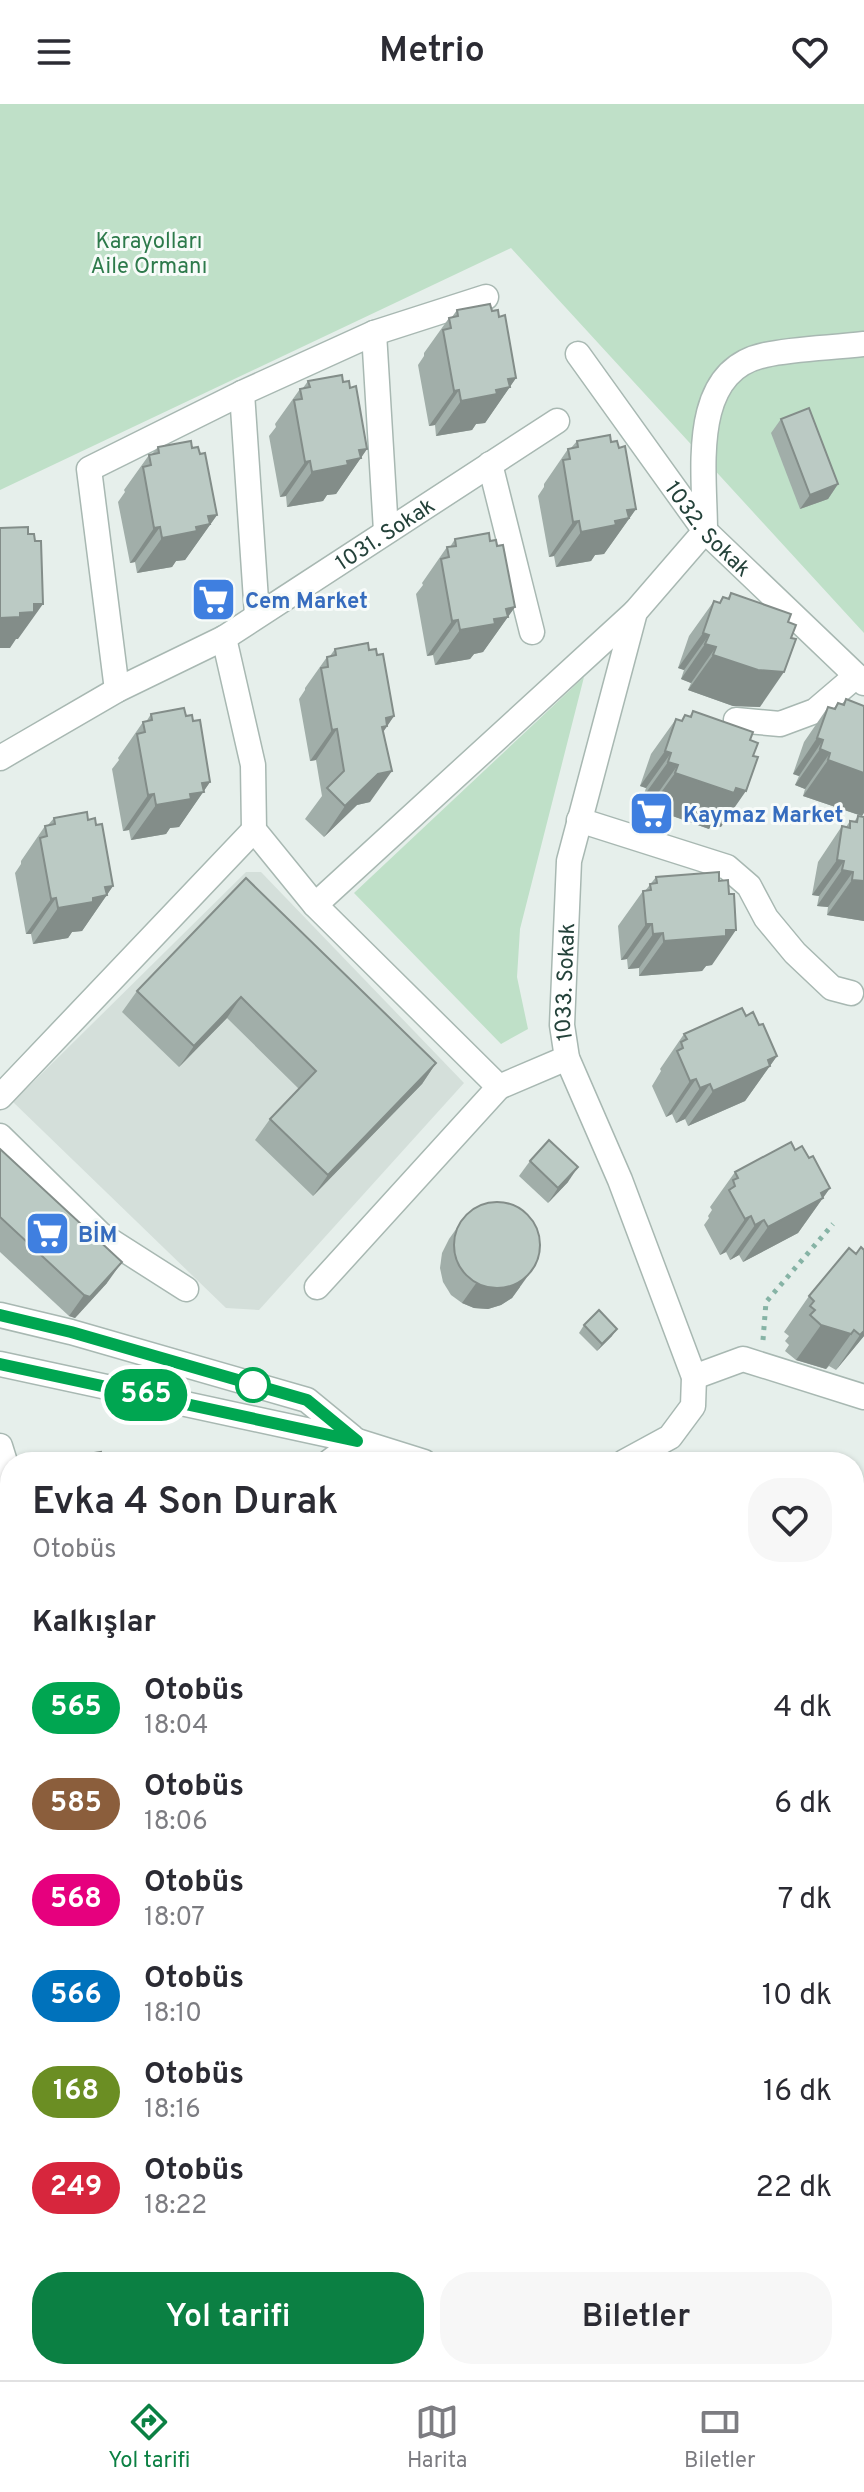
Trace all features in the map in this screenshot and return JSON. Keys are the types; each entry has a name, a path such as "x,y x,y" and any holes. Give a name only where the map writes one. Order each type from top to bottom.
{"street":[{"path":"117,690 89,469 242,393 374,333 486,297"},
{"path":"374,333 386,531"},
{"path":"705,531 705,430 708,407 726,376 737,367 764,355 864,344"},
{"name":"1032. Sokak","path":"578,354 705,531 860,679"},
{"path":"242,393 257,615"},
{"name":"1031. Sokak","path":"0,758 117,690 224,638 557,421"},
{"path":"490,464 532,632"},
{"name":"1033. Sokak","path":"694,1377 620,1180 567,1058 562,1025 569,861 635,612 705,531"},
{"path":"315,905 635,612"},
{"path":"224,638 253,765 254,830 315,905 499,1087"},
{"path":"736,720 780,724 815,711 860,679"},
{"path":"579,820 727,867 749,886 766,918 795,953 832,988 851,993"},
{"path":"0,1097 254,830"},
{"path":"317,1287 499,1087 567,1058"},
{"path":"0,1136 100,1234 186,1289"},
{"path":"0,1315 71,1332 307,1400 357,1441"},
{"path":"642,1452 670,1437 693,1406 694,1377 743,1359 864,1397"},
{"path":"0,1364 357,1441 392,1452"},
{"path":"342,1452 357,1441"}],"path":[{"path":"762,1365 766,1302 833,1224"}],"shaded area":[{"path":"246,872 261,872 464,1083 259,1310 226,1308 13,1102"}],"green space":[{"name":"Karayolları Aile Ormanı","path":"0,104 864,104 864,633 511,248 0,490"},
{"path":"584,677 520,929 517,977 528,1029 501,1044 354,893"}],"building":[{"path":"490,304 492,311 498,310 499,317 505,315 516,378 508,379 510,387 496,390 497,394 461,401 459,390 454,391 443,330 451,328 449,318 458,316 457,310"},
{"path":"342,375 343,382 349,381 350,388 356,386 367,449 359,450 361,458 347,461 348,465 312,472 310,461 305,462 294,400 302,399 300,389 310,387 308,381"},
{"path":"809,408 838,484 810,495 781,419"},
{"path":"610,435 611,442 617,441 619,448 625,446 636,509 627,510 629,518 615,521 616,525 581,532 579,521 573,522 563,460 570,459 568,449 578,447 577,441"},
{"path":"191,441 192,448 198,447 200,454 205,453 217,515 208,516 210,524 196,527 197,531 162,538 160,527 154,528 143,467 151,465 149,455 159,453 158,447"},
{"path":"28,527 28,534 34,534 35,541 41,541 43,604 34,604 34,612 20,613 20,617 0,618 0,528"},
{"path":"489,533 490,541 496,540 497,546 503,545 515,607 506,609 508,617 494,619 495,624 460,630 458,620 452,621 441,559 449,557 447,547 456,546 455,539"},
{"path":"731,593 791,614 788,622 796,625 791,638 796,639 784,672 758,670 713,655 716,647 705,644 709,635 703,633 714,601 720,603 723,597 729,599"},
{"path":"368,643 369,650 376,649 377,655 383,654 394,716 386,718 387,726 382,727 392,771 378,774 345,806 327,788 344,771 337,729 332,730 321,668 328,667 327,657 336,655 335,649"},
{"path":"846,699 864,706 864,773 828,760 830,753 820,749 823,740 817,738 828,707 835,709 838,703 844,705"},
{"path":"184,708 186,716 192,715 193,721 200,720 210,782 202,783 204,792 190,794 191,799 156,805 154,794 148,795 137,734 145,732 143,722 152,720 151,714"},
{"path":"693,711 753,732 750,740 758,743 753,756 758,757 746,791 736,788 734,793 675,773 678,765 668,762 671,753 665,751 676,719 682,721 685,715 691,717"},
{"path":"87,812 88,820 95,818 96,825 102,824 113,886 105,887 107,895 93,898 93,902 58,908 56,898 51,899 40,838 47,836 45,826 55,824 54,818"},
{"path":"858,816 864,817 864,881 852,880 853,872 842,870 844,861 837,860 842,826 850,828 850,821 857,822"},
{"path":"719,872 719,881 728,880 729,894 734,894 736,930 726,930 726,936 664,941 663,933 653,934 652,924 646,924 643,891 651,890 650,884 657,883 656,877"},
{"path":"246,878 436,1063 328,1175 270,1119 316,1071 241,997 194,1046 137,991"},
{"path":"742,1008 746,1016 753,1012 759,1025 763,1024 777,1056 768,1060 770,1066 713,1091 710,1084 700,1088 696,1079 690,1081 677,1051 683,1048 681,1042 687,1039 684,1034"},
{"path":"549,1140 578,1167 558,1188 530,1161"},
{"path":"791,1142 795,1150 802,1146 809,1158 813,1156 830,1188 821,1193 823,1198 768,1227 764,1220 755,1225 751,1216 745,1219 729,1190 735,1186 733,1180 738,1178 735,1172"},
{"path":"0,1149 122,1262 90,1297 84,1295 0,1217"},
{"path":"497,1202 513,1206 527,1215 536,1229 540,1245 536,1261 527,1275 513,1284 497,1288 481,1284 467,1275 458,1261 454,1245 458,1229 467,1215 481,1206"},
{"path":"861,1247 864,1250 864,1331 860,1335 854,1330 851,1334 821,1325 810,1315 815,1310 810,1306 814,1301 809,1296 849,1248 856,1254"},
{"path":"599,1310 617,1329 602,1344 584,1325"}],"bus line":[{"name":"565","path":"0,1315 71,1332 307,1400 357,1441 0,1364"}],"place":[{"name":"Cem Market","path":"214,600"},
{"name":"Kaymaz Market","path":"652,814"},
{"name":"BİM","path":"47,1234"}]}
